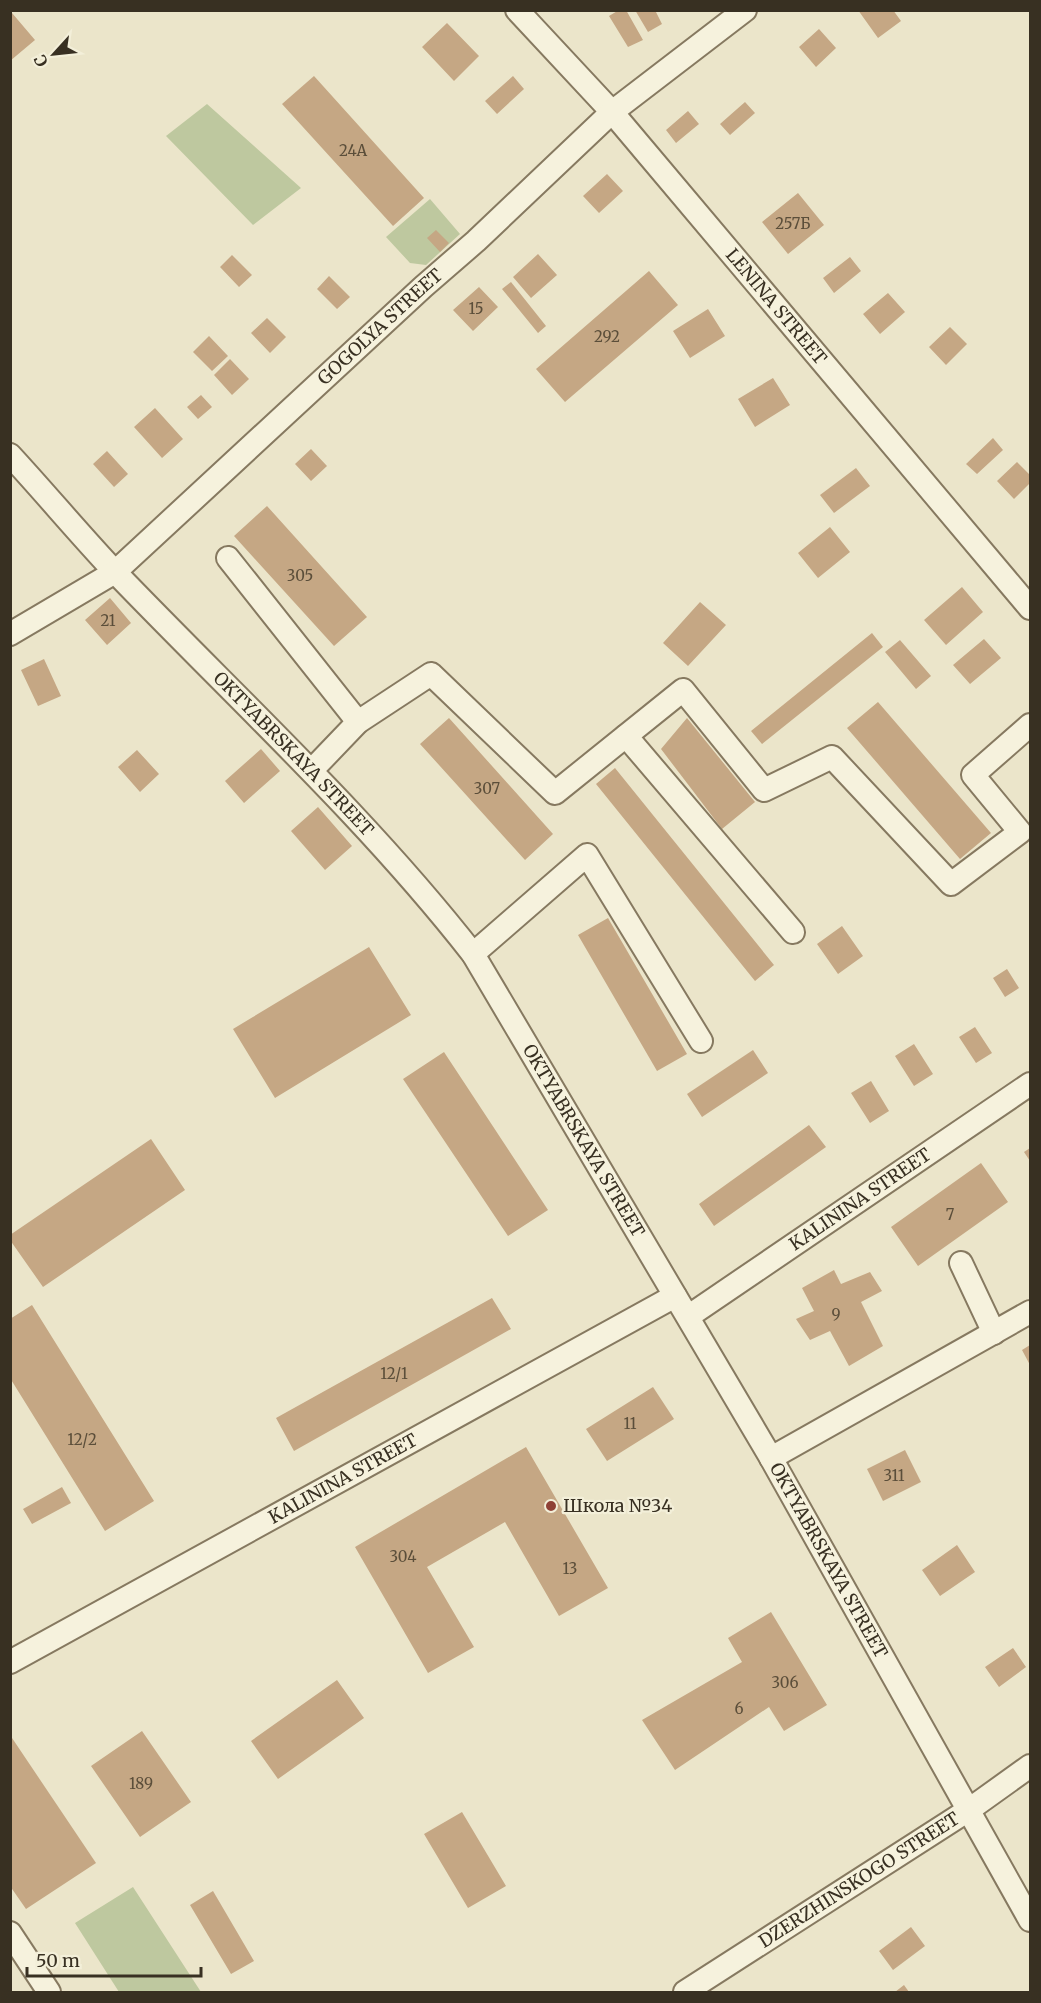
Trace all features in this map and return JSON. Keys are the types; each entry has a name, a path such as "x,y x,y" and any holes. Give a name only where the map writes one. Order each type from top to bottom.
{"street":[{"name":"LENINA STREET","path":"517,10 612,112 1030,608"},
{"name":"GOGOLYA STREET","path":"10,634 115,572 414,295 476,241 612,112 745,10"},
{"name":"OKTYABRSKAYA STREET","path":"10,455 115,572 312,770 435,906 473,954 771,1458 970,1809 1030,1920"},
{"path":"228,558 358,722"},
{"path":"312,770 358,722 431,674 555,793 683,690 764,790 832,757 951,884 1020,832 974,775 1030,725"},
{"path":"626,736 793,932"},
{"path":"473,954 587,855 701,1041"},
{"name":"KALININA STREET","path":"689,1316 1030,1084"},
{"path":"961,1263 994,1333"},
{"name":"KALININA STREET","path":"10,1662 675,1296"},
{"path":"771,1458 1030,1312"},
{"name":"DZERZHINSKOGO STREET","path":"686,1992 970,1809 1030,1766"},
{"path":"10,1933 49,1992"}],"green space":[{"path":"207,104 301,188 253,225 166,136"},
{"path":"430,199 460,234 426,265 410,263 386,237"},
{"path":"133,1887 201,1992 119,1992 75,1923"}],"building":[{"path":"619,10 626,10 643,40 628,47 609,16"},
{"path":"635,10 655,10 662,24 648,32"},
{"path":"858,10 893,10 901,21 878,38"},
{"path":"12,13 35,40 10,61 10,14"},
{"path":"447,23 479,56 454,81 422,47"},
{"path":"819,29 836,48 816,67 799,47"},
{"path":"314,76 424,198 393,226 282,104"},
{"path":"513,76 524,89 497,114 485,101"},
{"path":"745,102 755,113 730,135 720,124"},
{"path":"688,111 699,124 676,143 666,130"},
{"path":"607,174 623,191 599,213 583,196"},
{"path":"798,193 824,225 788,254 762,222"},
{"path":"436,230 449,243 440,252 427,238"},
{"path":"538,254 557,275 531,298 513,277"},
{"path":"232,255 252,275 239,287 220,267"},
{"path":"850,257 861,271 834,293 823,278"},
{"path":"649,271 678,305 565,402 536,369"},
{"path":"329,276 350,297 337,309 317,289"},
{"path":"511,282 546,326 538,333 502,289"},
{"path":"479,287 498,307 473,331 453,310"},
{"path":"888,293 905,312 880,334 863,314"},
{"path":"708,309 725,336 690,358 673,331"},
{"path":"267,318 286,337 270,353 251,333"},
{"path":"950,327 967,344 946,365 929,347"},
{"path":"209,336 228,356 212,371 193,352"},
{"path":"230,359 249,379 232,395 214,375"},
{"path":"773,378 790,405 755,427 738,399"},
{"path":"201,395 212,407 198,419 187,407"},
{"path":"155,408 183,439 162,458 134,427"},
{"path":"993,438 1003,450 977,474 966,464"},
{"path":"311,449 327,466 311,481 295,464"},
{"path":"107,451 128,474 114,487 93,464"},
{"path":"1017,462 1030,475 1030,483 1014,499 997,481"},
{"path":"856,468 870,486 834,513 820,495"},
{"path":"267,506 367,617 334,646 234,536"},
{"path":"830,527 850,552 818,578 798,553"},
{"path":"962,587 983,612 946,645 924,620"},
{"path":"110,598 131,623 107,645 85,620"},
{"path":"700,602 726,625 688,666 663,643"},
{"path":"872,633 883,647 762,744 751,731"},
{"path":"984,639 1001,658 970,684 953,665"},
{"path":"900,640 931,676 916,689 885,652"},
{"path":"44,659 61,696 38,706 21,670"},
{"path":"878,702 991,833 960,859 847,728"},
{"path":"449,718 553,834 525,860 420,744"},
{"path":"687,718 755,802 722,829 661,749"},
{"path":"261,749 280,771 244,803 225,781"},
{"path":"137,750 159,774 140,792 118,767"},
{"path":"615,768 774,965 755,981 596,784"},
{"path":"318,807 352,846 325,870 291,831"},
{"path":"608,918 687,1054 657,1071 578,935"},
{"path":"842,926 863,956 838,974 817,944"},
{"path":"369,947 411,1015 275,1098 233,1029"},
{"path":"1007,969 1019,988 1005,997 993,978"},
{"path":"975,1027 992,1053 976,1063 959,1037"},
{"path":"914,1044 933,1074 914,1086 895,1056"},
{"path":"753,1050 768,1073 702,1117 687,1094"},
{"path":"444,1052 548,1210 508,1236 403,1079"},
{"path":"871,1081 889,1111 870,1123 851,1093"},
{"path":"809,1125 826,1147 714,1226 699,1204"},
{"path":"151,1139 185,1190 43,1287 10,1240 10,1235"},
{"path":"1030,1148 1030,1161 1024,1152"},
{"path":"981,1163 1008,1202 918,1266 891,1227"},
{"path":"834,1270 841,1284 870,1272 882,1291 861,1302 883,1346 849,1366 830,1331 810,1340 796,1319 814,1311 802,1288"},
{"path":"492,1298 511,1329 294,1451 276,1418"},
{"path":"32,1305 154,1501 105,1531 10,1378 10,1319"},
{"path":"1030,1345 1030,1365 1022,1350"},
{"path":"653,1387 674,1419 607,1461 586,1429"},
{"path":"526,1447 608,1588 559,1616 505,1522 427,1567 474,1647 428,1673 355,1547"},
{"path":"905,1450 921,1482 883,1501 867,1469"},
{"path":"62,1487 71,1503 32,1524 23,1509"},
{"path":"957,1545 975,1572 940,1596 922,1570"},
{"path":"771,1612 827,1705 784,1731 769,1707 675,1770 642,1720 742,1662 728,1638"},
{"path":"1013,1648 1026,1667 999,1687 985,1667"},
{"path":"337,1680 364,1718 278,1779 251,1741"},
{"path":"142,1731 191,1802 140,1837 91,1766"},
{"path":"10,1735 96,1863 26,1909 10,1886"},
{"path":"462,1812 506,1886 468,1908 424,1834"},
{"path":"213,1891 254,1961 231,1974 190,1905"},
{"path":"911,1927 925,1946 893,1970 879,1951"},
{"path":"904,1985 909,1992 895,1992"}],"place":[{"name":"Школа №34","path":"551,1506"}]}
